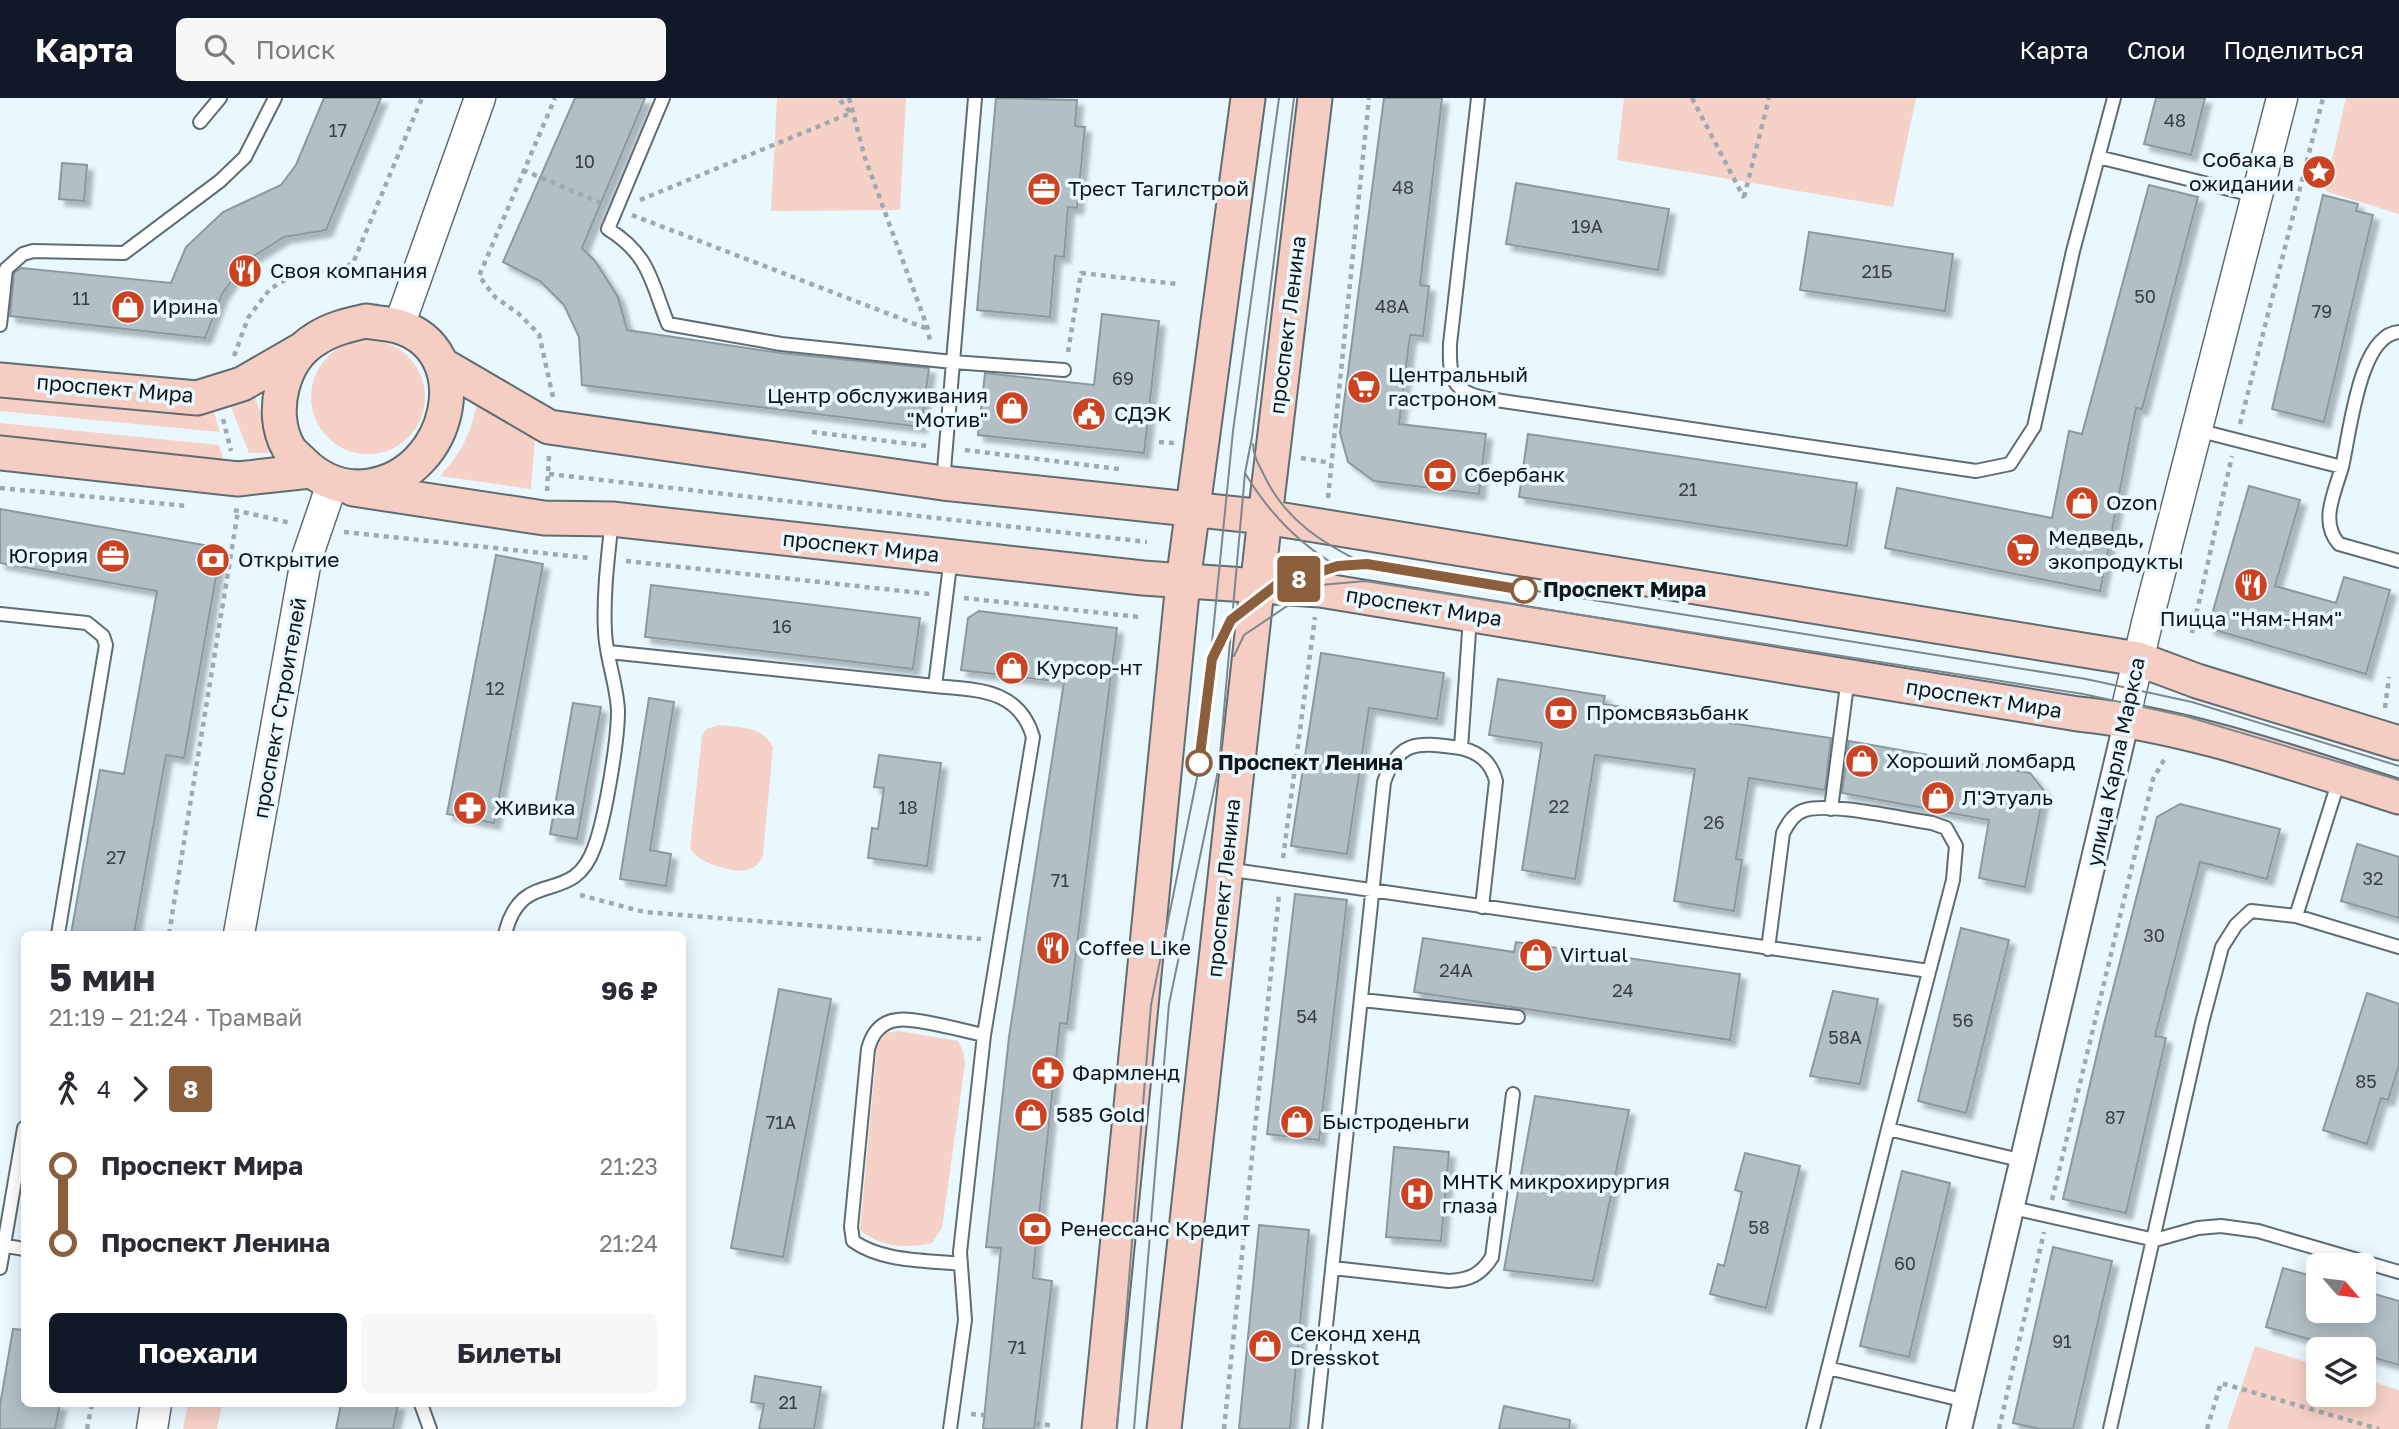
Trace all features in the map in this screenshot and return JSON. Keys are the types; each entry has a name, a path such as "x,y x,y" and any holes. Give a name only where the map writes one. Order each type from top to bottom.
{"main road":[{"path":"1099,1429 1183,582 1248,98"},
{"name":"проспект Ленина","path":"1164,1429 1265,517 1315,98"},
{"path":"441,364 447,391 442,426 430,450 410,471 384,484 332,481 288,447 277,403 287,375 303,349 335,329 366,321 399,326 418,337 441,364 549,427 943,483 1265,517 2138,659 2197,681 2399,743"},
{"name":"проспект Мира","path":"0,380 66,384 176,398 216,394 242,384 303,349"},
{"name":"проспект Мира","path":"0,453 238,495 332,481 544,518 612,519 1183,582 1320,590 2078,714 2127,719 2180,732 2399,797"}],"street":[{"path":"399,326 480,98"},
{"name":"улица Карла Маркса","path":"1959,1429 2127,719 2138,659 2282,98"},
{"name":"проспект Строителей","path":"240,931 306,560 332,481"},
{"path":"152,1429 156,1407"}],"lane":[{"path":"200,122 220,98"},
{"path":"0,325 6,269 23,254 48,249 124,253 220,181 245,157 275,98"},
{"path":"663,98 608,229 630,243 648,268 668,324 781,344 931,360 1065,370"},
{"path":"943,483 975,98"},
{"path":"1478,98 1450,344 1449,369 1456,387 1470,396 1489,400 1976,471 2010,464 2034,427 2073,251 2114,98"},
{"path":"2098,157 2257,196"},
{"path":"2399,332 2388,333 2380,339 2370,354 2328,517 2332,537 2339,544 2399,561"},
{"path":"2197,430 2342,467"},
{"path":"506,931 511,912 521,898 573,880 585,868 603,818 618,712 604,617 612,519"},
{"path":"935,686 951,557"},
{"path":"1461,748 1470,613"},
{"path":"0,614 87,623 103,636 106,645 58,931"},
{"path":"609,652 971,690 1004,698 1020,708 1028,718 1033,737 984,1035 961,1264 965,1320 950,1429"},
{"path":"1831,809 1848,677"},
{"path":"1315,1429 1384,782 1391,760 1409,747 1429,744 1461,748 1476,752 1493,769 1496,781 1482,907"},
{"path":"2297,916 2340,778"},
{"path":"1768,949 1783,833 1790,820 1802,810 1831,809 1932,823 1946,828 1952,835 1957,860 1813,1429"},
{"path":"1226,869 1929,971"},
{"path":"2110,1429 2155,1240 2202,1023 2222,947 2236,925 2251,911 2297,916 2399,947"},
{"path":"1362,1000 1518,1017"},
{"path":"961,1264 885,1255 863,1248 853,1241 850,1227 868,1049 872,1035 881,1026 898,1019 984,1035"},
{"path":"1333,1268 1449,1281 1466,1280 1486,1267 1492,1257 1513,1094"},
{"path":"1888,1129 2024,1161"},
{"path":"0,1268 21,1144"},
{"path":"2013,1208 2155,1240 2198,1228 2221,1226 2258,1231 2399,1272"},
{"path":"2,1245 21,1248"},
{"path":"1828,1368 1966,1401"},
{"path":"422,1407 430,1429"}],"path":[{"path":"169,931 238,495 216,394 248,318 270,289 302,270 335,272 353,263 422,98"},
{"path":"549,427 554,401 539,334 519,314 495,298 480,276 555,98"},
{"path":"838,98 851,113"},
{"path":"849,98 851,113 928,329 931,360"},
{"path":"1329,529 1329,477 1369,98"},
{"path":"1692,98 1744,198 1769,98"},
{"path":"2192,633 2235,440 2323,98"},
{"path":"617,209 851,113"},
{"path":"523,170 601,203"},
{"path":"617,209 928,329"},
{"path":"1065,370 1081,273 1177,284"},
{"path":"811,432 1129,470"},
{"path":"549,474 1147,542"},
{"path":"0,488 199,507"},
{"path":"225,510 238,495"},
{"path":"238,495 316,529 1139,617"},
{"path":"1224,1429 1280,876 1320,590"},
{"path":"2384,712 2389,677"},
{"path":"1999,1429 2153,779 2180,732"},
{"path":"552,888 644,912 999,940"},
{"path":"2207,1429 2221,1383 2379,1429"},
{"path":"87,1429 91,1407"},
{"path":"1035,1423 1054,1426"}],"shaded area":[{"path":"777,98 906,98 900,210 771,211"},
{"path":"1624,98 1916,98 1893,207 1617,160"},
{"path":"2346,98 2399,98 2399,214 2325,191"},
{"path":"368,340 390,344 409,356 421,375 425,397 421,419 409,438 390,450 368,454 346,450 327,438 315,419 311,397 315,375 327,356 346,344"},
{"path":"0,389 213,409 220,432 0,411"},
{"path":"253,391 274,453 249,453 231,407"},
{"path":"478,398 535,439 531,489 440,476 465,440"},
{"path":"0,423 219,445 224,463 0,443"},
{"path":"719,725 757,732 769,740 773,747 763,856 755,867 746,870 732,870 715,865 699,858 690,848 702,736 706,729"},
{"path":"898,1031 958,1041 965,1064 942,1228 932,1243 914,1246 885,1243 860,1230 877,1046 885,1033"},
{"path":"2255,1346 2306,1362 2306,1407 2376,1407 2376,1383 2399,1390 2399,1429 2227,1429"},
{"path":"187,1407 221,1407 217,1429 183,1429"}],"building":[{"path":"324,98 381,98 326,230 284,237 246,261 222,294 205,338 10,316 14,273 21,268 171,283 186,247 223,212 281,185 296,165"},
{"path":"575,98 645,98 582,248 595,261 618,297 627,330 780,353 929,368 921,427 582,385 579,337 564,305 540,281 503,262"},
{"path":"996,98 1077,100 1075,126 1085,127 1077,208 1068,207 1064,257 1055,256 1050,317 977,310"},
{"path":"1384,98 1442,98 1420,285 1429,286 1423,336 1410,335 1399,424 1486,434 1479,494 1374,481 1348,462 1340,433"},
{"path":"2156,98 2205,98 2191,155 2144,144"},
{"path":"62,163 87,165 84,201 59,199"},
{"path":"1516,183 1669,209 1658,270 1506,244"},
{"path":"2149,185 2198,197 2142,409 2136,408 2100,591 1885,548 1897,488 2052,518 2069,431 2082,434"},
{"path":"2323,195 2358,204 2356,211 2373,215 2324,422 2272,409"},
{"path":"1809,232 1953,254 1945,311 1800,290"},
{"path":"1102,314 1159,321 1144,453 978,435 985,373 1094,385"},
{"path":"1528,434 1857,483 1847,546 1519,497"},
{"path":"2249,486 2300,500 2275,586 2336,603 2344,577 2390,590 2366,674 2208,628"},
{"path":"0,509 221,548 184,758 166,755 135,931 72,931 100,770 124,774 157,591 0,563"},
{"path":"496,555 543,564 494,823 447,814"},
{"path":"651,585 920,618 913,669 645,637"},
{"path":"979,611 1117,628 1067,1024 1060,1023 1035,1252 1033,1278 1052,1281 1034,1429 983,1429 1001,1248 986,1247 1009,1037 1064,682 961,670 968,618"},
{"path":"1321,653 1444,673 1437,719 1369,708 1347,854 1291,846"},
{"path":"1498,679 1605,696 1603,704 1831,738 1825,790 1749,778 1736,859 1742,860 1734,911 1674,901 1695,769 1595,755 1575,879 1522,870 1542,743 1489,735"},
{"path":"649,698 674,702 650,850 671,854 666,886 620,879"},
{"path":"573,703 601,707 577,839 550,834"},
{"path":"1849,741 2030,773 2044,791 2025,887 1979,878 1989,820 1842,793"},
{"path":"879,755 941,763 927,866 868,858 872,828 878,829 884,788 874,787"},
{"path":"2180,804 2280,829 2267,879 2200,862 2155,1036 2166,1038 2126,1213 2063,1199 2157,817"},
{"path":"2357,844 2399,857 2399,918 2341,901"},
{"path":"1295,894 1347,900 1319,1140 1267,1134"},
{"path":"1961,928 2009,940 1966,1113 1918,1101"},
{"path":"1423,938 1514,952 1516,942 1740,974 1730,1040 1414,992"},
{"path":"779,989 831,999 783,1257 731,1248"},
{"path":"1833,991 1878,999 1860,1084 1810,1076"},
{"path":"2367,993 2399,1004 2399,1065 2388,1100 2381,1098 2367,1144 2323,1130"},
{"path":"1535,1096 1629,1110 1593,1281 1504,1270"},
{"name":"МНТК микрохирургия глаза","path":"1394,1147 1449,1152 1441,1241 1386,1237"},
{"path":"1745,1153 1800,1166 1766,1308 1710,1294 1718,1264 1724,1266 1742,1192 1735,1190"},
{"path":"1902,1171 1950,1183 1909,1357 1860,1346"},
{"path":"1259,1225 1309,1230 1290,1429 1239,1429"},
{"path":"2053,1247 2112,1261 2073,1429 2040,1429 2013,1423"},
{"path":"2283,1268 2306,1274 2306,1323 2376,1323 2376,1294 2399,1301 2399,1365 2376,1358 2376,1337 2306,1338 2266,1327"},
{"path":"13,1329 21,1330 21,1407 59,1407 55,1429 0,1429 0,1405"},
{"path":"755,1376 821,1387 814,1429 759,1429 764,1404 751,1402"},
{"path":"1504,1406 1570,1420 1569,1429 1499,1429"},
{"path":"340,1407 397,1407 393,1429 336,1429"}],"tram line":[{"path":"1117,1429 1151,1005 1200,763 1233,431 1279,98"},
{"path":"1134,1429 1169,1004 1219,766 1245,473 1252,437 1294,98"},
{"path":"1253,444 1257,460 1273,491 1294,517 1334,548 1365,564"},
{"path":"1245,473 1264,502 1287,528 1314,551 1343,569"},
{"path":"1229,625 1275,586 1338,566 1367,564 2086,679 2192,702 2399,766"},
{"name":"8","path":"1199,763 1212,659 1231,620 1275,586 1338,566 1367,564 1524,590"},
{"path":"1234,656 1244,635 1311,590 1321,585 1365,581 2083,694 2185,716 2399,780"}],"place":[{"name":"Собака в ожидании","path":"2319,172"},
{"name":"Трест Тагилстрой","path":"1044,189"},
{"name":"Своя компания","path":"245,271"},
{"name":"Ирина","path":"128,307"},
{"name":"Центральный гастроном","path":"1364,387"},
{"name":"Центр обслуживания \"Мотив\"","path":"1012,408"},
{"name":"СДЭК","path":"1089,414"},
{"name":"Сбербанк","path":"1440,475"},
{"name":"Ozon","path":"2082,503"},
{"name":"Медведь, экопродукты","path":"2023,550"},
{"name":"Югория","path":"113,556"},
{"name":"Открытие","path":"213,560"},
{"name":"Пицца \"Ням-Ням\"","path":"2251,585"},
{"name":"Проспект Мира","path":"1524,590"},
{"name":"Курсор-нт","path":"1012,668"},
{"name":"Промсвязьбанк","path":"1561,713"},
{"name":"Хороший ломбард","path":"1862,761"},
{"name":"Проспект Ленина","path":"1199,763"},
{"name":"Л'Этуаль","path":"1938,798"},
{"name":"Живика","path":"470,808"},
{"name":"Coffee Like","path":"1053,948"},
{"name":"Virtual","path":"1536,955"},
{"name":"Фармленд","path":"1048,1073"},
{"name":"585 Gold","path":"1031,1115"},
{"name":"Быстроденьги","path":"1297,1122"},
{"name":"МНТК микрохирургия глаза","path":"1417,1194"},
{"name":"Ренессанс Кредит","path":"1035,1229"},
{"name":"Секонд хенд Dresskot","path":"1265,1346"}]}
